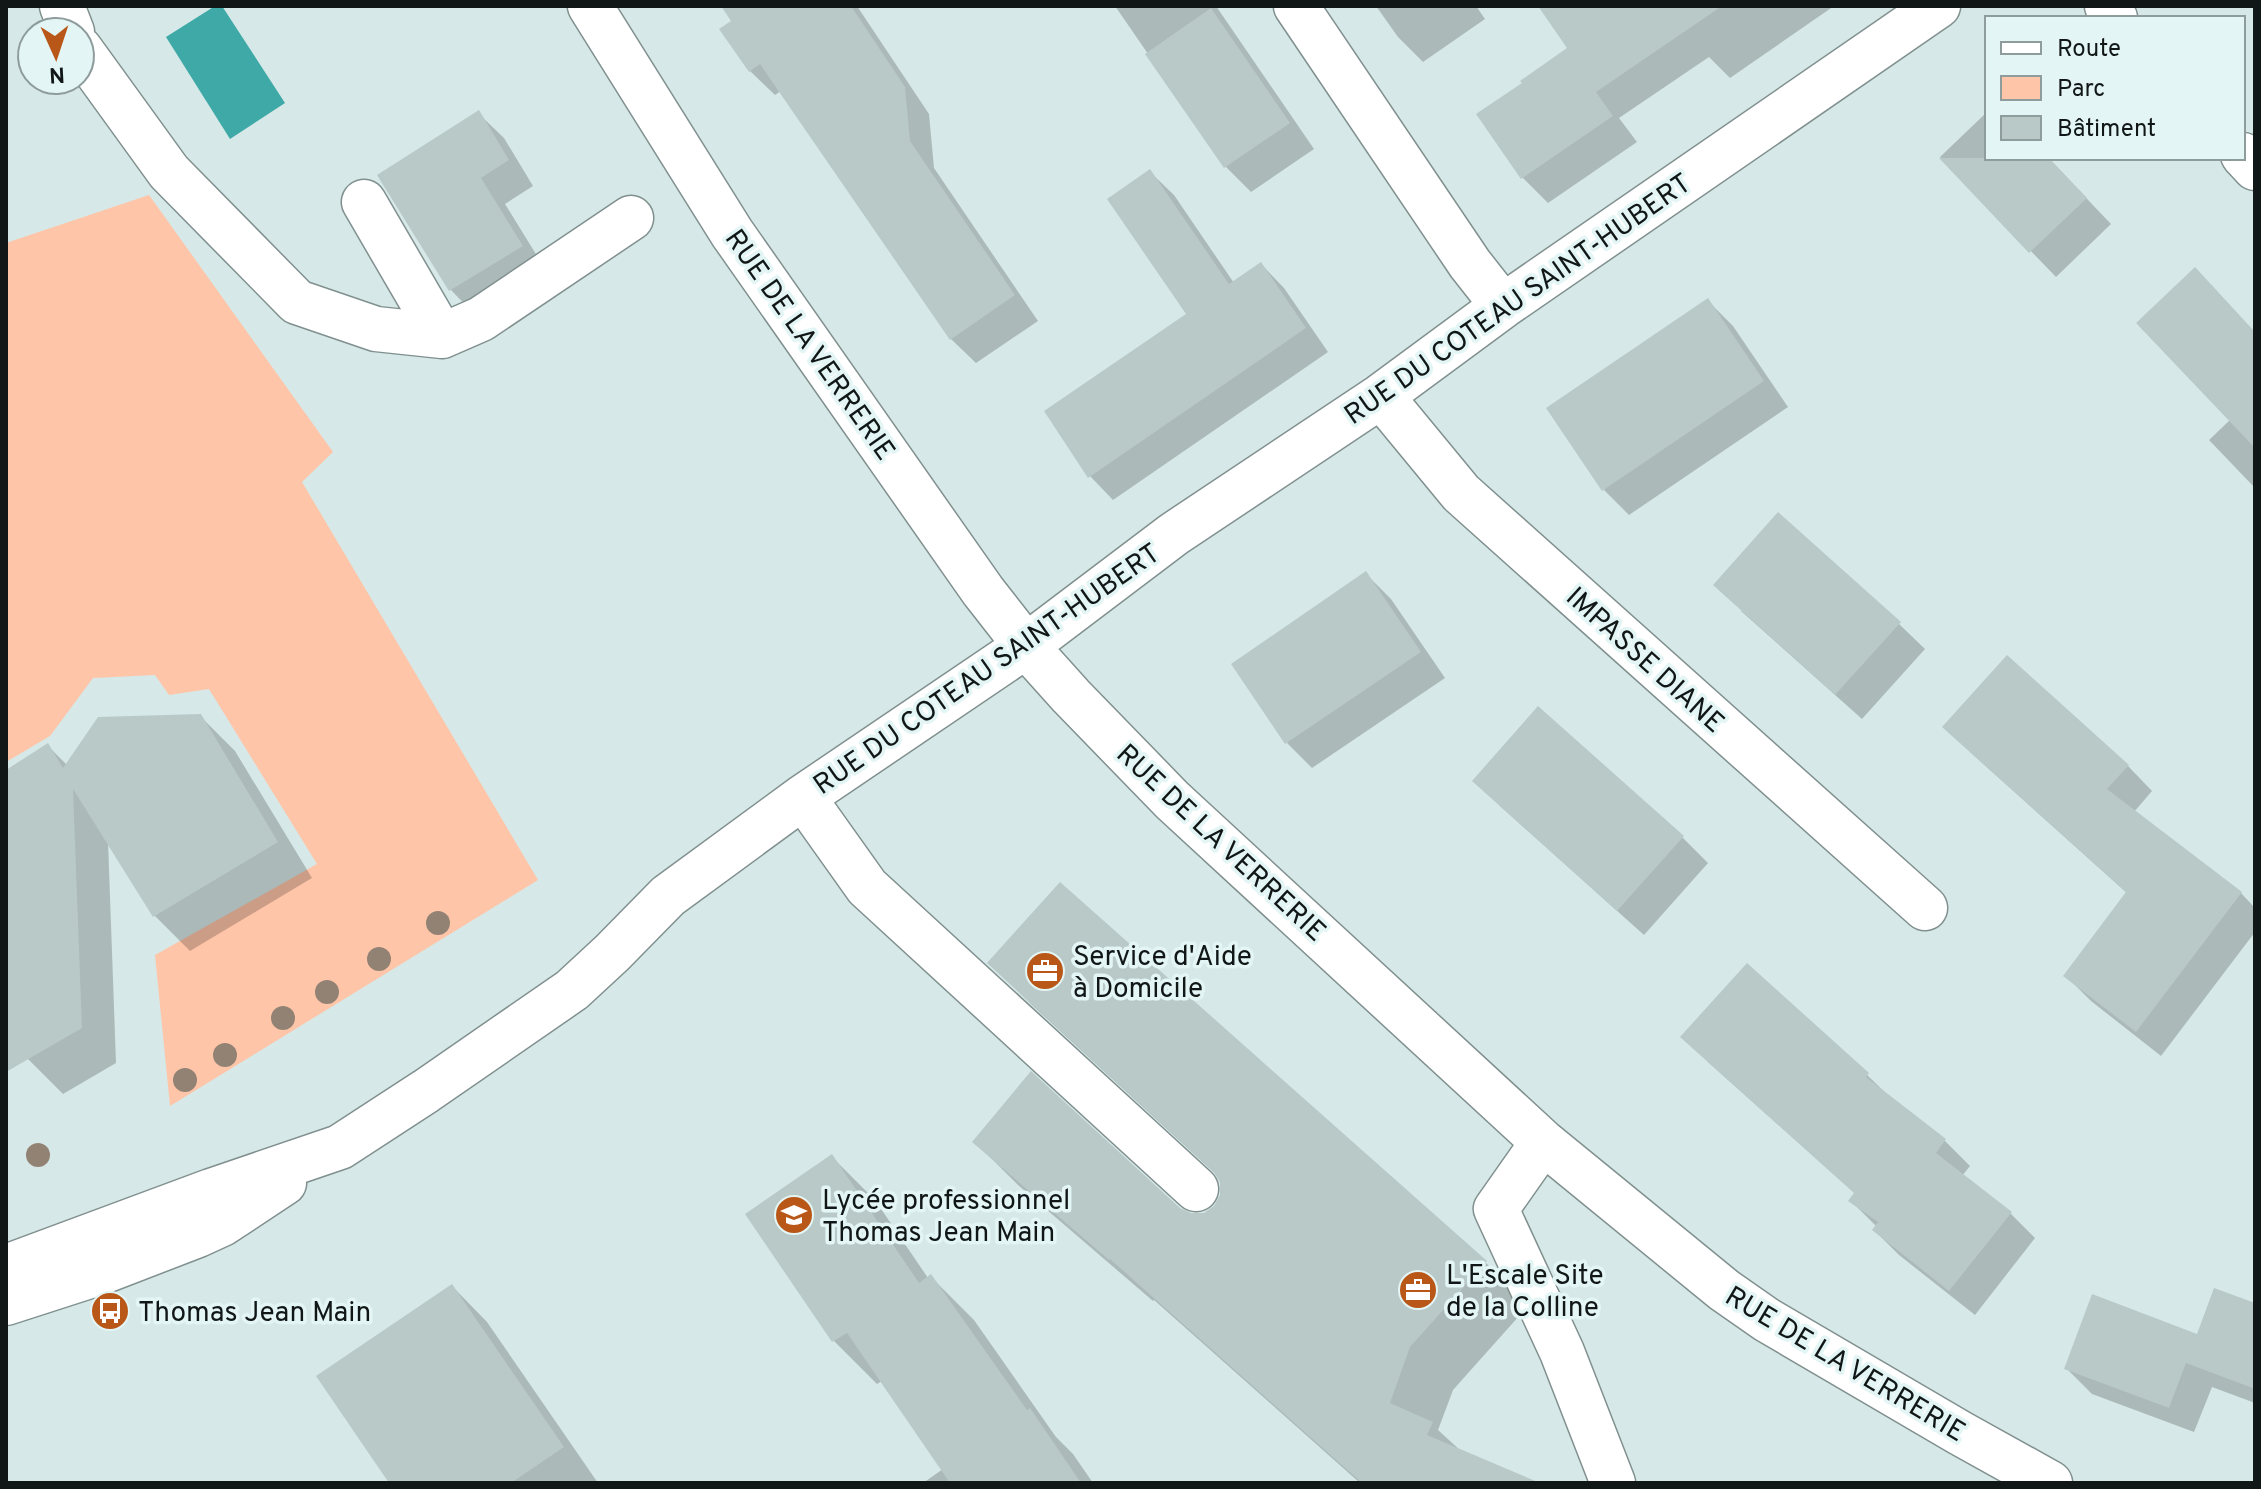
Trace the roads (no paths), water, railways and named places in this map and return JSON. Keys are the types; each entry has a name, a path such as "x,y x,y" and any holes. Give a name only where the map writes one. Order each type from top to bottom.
{"street":[{"name":"RUE DE LA VERRERIE","path":"590,6 732,233 983,591 1071,696 1172,800 1543,1142 1724,1290 1767,1320 2050,1483"},
{"path":"1296,6 1470,264 1503,306"},
{"name":"RUE DU COTEAU SAINT-HUBERT","path":"6,1267 340,1147 426,1091 572,990 668,896 803,797 1026,646 1174,534 1381,396 1503,306 1938,6"},
{"path":"96,71 169,172 297,302 376,329 442,336 481,319 631,218"},
{"path":"364,202 442,336"},
{"name":"IMPASSE DIANE","path":"1381,396 1461,493 1925,908"},
{"path":"803,797 867,887 1196,1189"},
{"path":"1543,1142 1496,1209 1562,1352 1613,1483"},
{"path":"6,1303 102,1272 210,1230 340,1147"}],"water":[{"path":"215,6 222,6 285,103 230,139 166,37"}],"place":[{"name":"Service d'Aide à Domicile","path":"1045,971"},
{"name":"Lycée professionnel Thomas Jean Main","path":"794,1215"},
{"name":"L'Escale Site de la Colline","path":"1418,1290"},
{"name":"Thomas Jean Main","path":"110,1311"}]}
